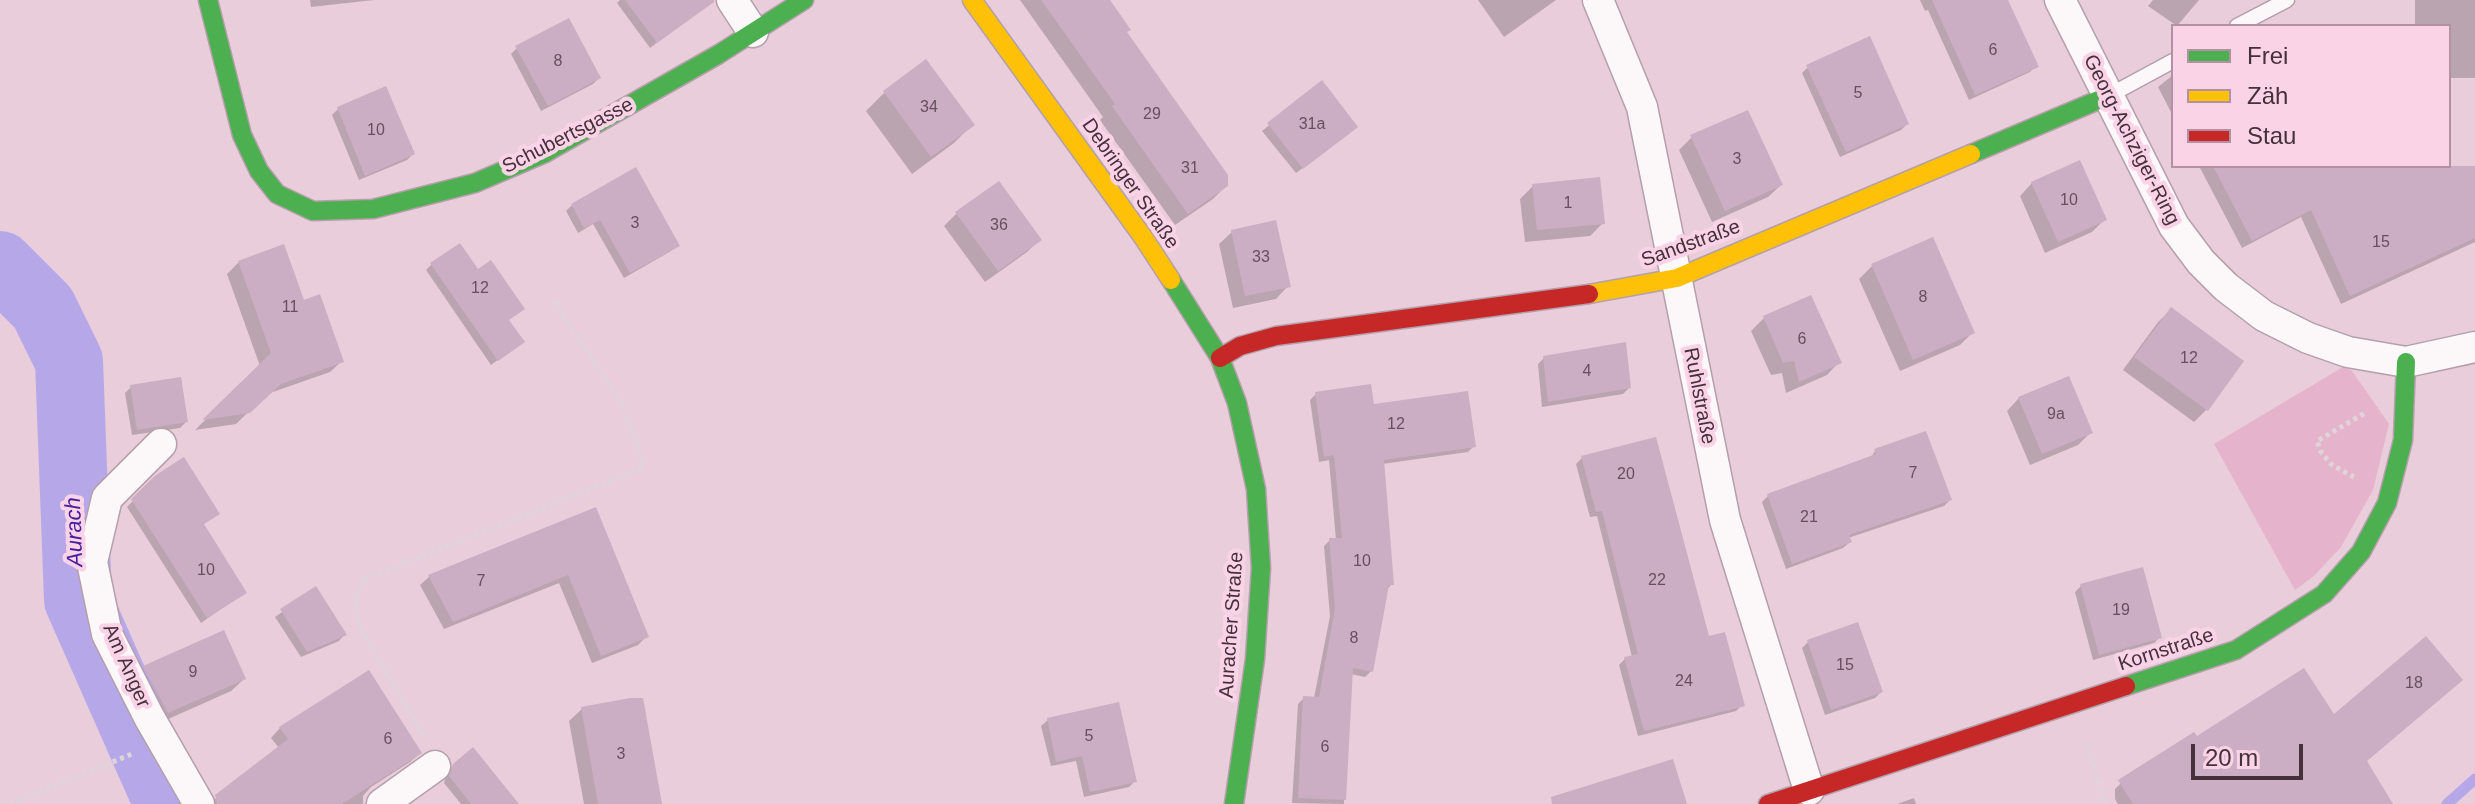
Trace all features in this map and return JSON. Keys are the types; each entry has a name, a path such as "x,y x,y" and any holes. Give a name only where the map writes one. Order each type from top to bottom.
{"street":[{"name":"Schubertsgasse","path":"208,0 242,135 259,171 277,194 313,211 373,209 475,183 545,153 804,0"},
{"path":"732,0 753,32"},
{"name":"Debringer Straße","path":"972,0 1143,237 1220,358 1237,403"},
{"name":"Ruhlstraße","path":"1598,0 1642,107 1725,520 1809,790"},
{"name":"Georg-Achziger-Ring","path":"2060,0 2174,226 2201,262 2226,287 2264,316 2308,338 2348,352 2406,362 2475,347"},
{"name":"Sandstraße","path":"1220,358 1240,346 1276,336 1637,287 1677,278 2108,96"},
{"name":"Kornstraße","path":"1768,804 2236,650 2324,594 2361,552 2387,503 2403,440 2406,362"},
{"name":"Auracher Straße","path":"1234,804 1255,659 1261,568 1256,489 1237,403"},
{"name":"Am Anger","path":"161,444 107,498 92,562 107,634 149,717 199,804"},
{"path":"382,804 435,766"}],"lane":[{"path":"2241,24 2287,0"},
{"path":"2108,96 2171,62"}],"path":[{"path":"435,766 434,752 359,626 355,597 365,579 643,468 621,402 553,300"},
{"path":"2354,477 2332,465 2321,452 2317,441 2377,406 2404,403"},
{"path":"2075,702 2105,804"},
{"path":"9,804 125,756"}],"shaded area":[{"path":"2343,367 2352,371 2389,424 2373,490 2341,547 2314,576 2295,590 2214,444"}],"building":[{"path":"625,0 714,0 714,2 657,43"},
{"path":"1041,0 1110,0 1131,30 1127,32 1228,175 1228,186 1188,214"},
{"path":"1932,0 2008,0 2039,67 1975,95"},
{"path":"569,18 601,78 548,106 515,46"},
{"path":"1870,36 1909,124 1846,152 1806,65"},
{"path":"926,59 975,125 931,157 883,91"},
{"path":"1322,80 1358,127 1303,169 1267,123"},
{"path":"386,86 415,154 365,176 337,107"},
{"path":"1748,110 1783,185 1725,211 1690,135"},
{"path":"2080,160 2107,220 2058,242 2031,182"},
{"path":"2475,166 2475,238 2350,296 2311,210 2252,241 2214,168"},
{"path":"636,167 680,246 630,273 600,220 584,228 571,204"},
{"path":"1600,177 1605,224 1537,230 1532,184"},
{"path":"999,181 1042,240 998,271 955,212"},
{"path":"1276,220 1291,287 1245,296 1231,230"},
{"path":"1933,237 1975,333 1913,360 1871,264"},
{"path":"460,243 478,269 491,260 525,309 509,320 525,342 498,361 430,263"},
{"path":"284,244 304,300 320,294 344,362 281,384 250,413 202,420 271,353 238,261"},
{"path":"1811,295 1842,363 1799,382 1794,361 1783,363 1763,316"},
{"path":"2171,307 2244,361 2208,411 2134,357"},
{"path":"1626,342 1631,388 1548,402 1543,356"},
{"path":"2069,376 2093,433 2042,454 2018,397"},
{"path":"181,377 188,422 137,430 130,385"},
{"path":"1371,384 1374,404 1468,391 1476,447 1384,460 1394,585 1389,585 1373,672 1353,668 1346,800 1298,798 1303,696 1319,697 1335,608 1329,538 1342,538 1334,455 1324,457 1315,392"},
{"path":"1926,431 1952,500 1849,535 1852,542 1792,564 1767,494 1876,454 1874,449"},
{"path":"1656,437 1709,636 1725,632 1745,706 1644,731 1624,657 1638,654 1602,511 1596,512 1581,456"},
{"path":"184,457 220,514 204,524 247,593 207,618 131,499 156,475"},
{"path":"596,507 649,637 601,656 568,575 453,622 428,575"},
{"path":"2143,567 2162,638 2099,655 2080,584"},
{"path":"316,586 347,635 307,652 280,609"},
{"path":"1858,622 1883,692 1831,710 1807,640"},
{"path":"224,630 246,679 168,713 143,666"},
{"path":"2426,636 2463,680 2367,761 2393,804 2133,804 2118,780 2194,732 2197,736 2304,668 2334,714"},
{"path":"369,670 422,753 342,804 217,804 215,795 288,739 279,727"},
{"path":"643,698 662,804 598,804 581,707"},
{"path":"1119,702 1137,782 1090,792 1082,756 1056,762 1047,718"},
{"path":"473,747 519,804 471,804 449,776 453,764"},
{"path":"1673,759 1687,804 1552,804 1551,797"}],"waterway":[{"name":"Aurach","path":"0,265 43,308 69,361 78,600 168,804"},
{"path":"2447,804 2475,779"}],"traffic: fast":[{"path":"208,0 242,135 259,171 277,194 313,211 373,209 475,183 545,153 719,54 804,0"},
{"path":"1971,154 2108,96"},
{"path":"1171,280 1220,358 1237,403 1256,489 1261,568 1255,659 1234,804"},
{"path":"2126,686 2236,650 2324,594 2361,552 2387,503 2403,440 2406,362"}],"traffic: slow":[{"path":"972,0 1171,280"},
{"path":"1589,294 1677,278 1971,154"}],"traffic: jam":[{"path":"1220,358 1240,346 1276,336 1589,294"},
{"path":"1768,804 2126,686"}]}
